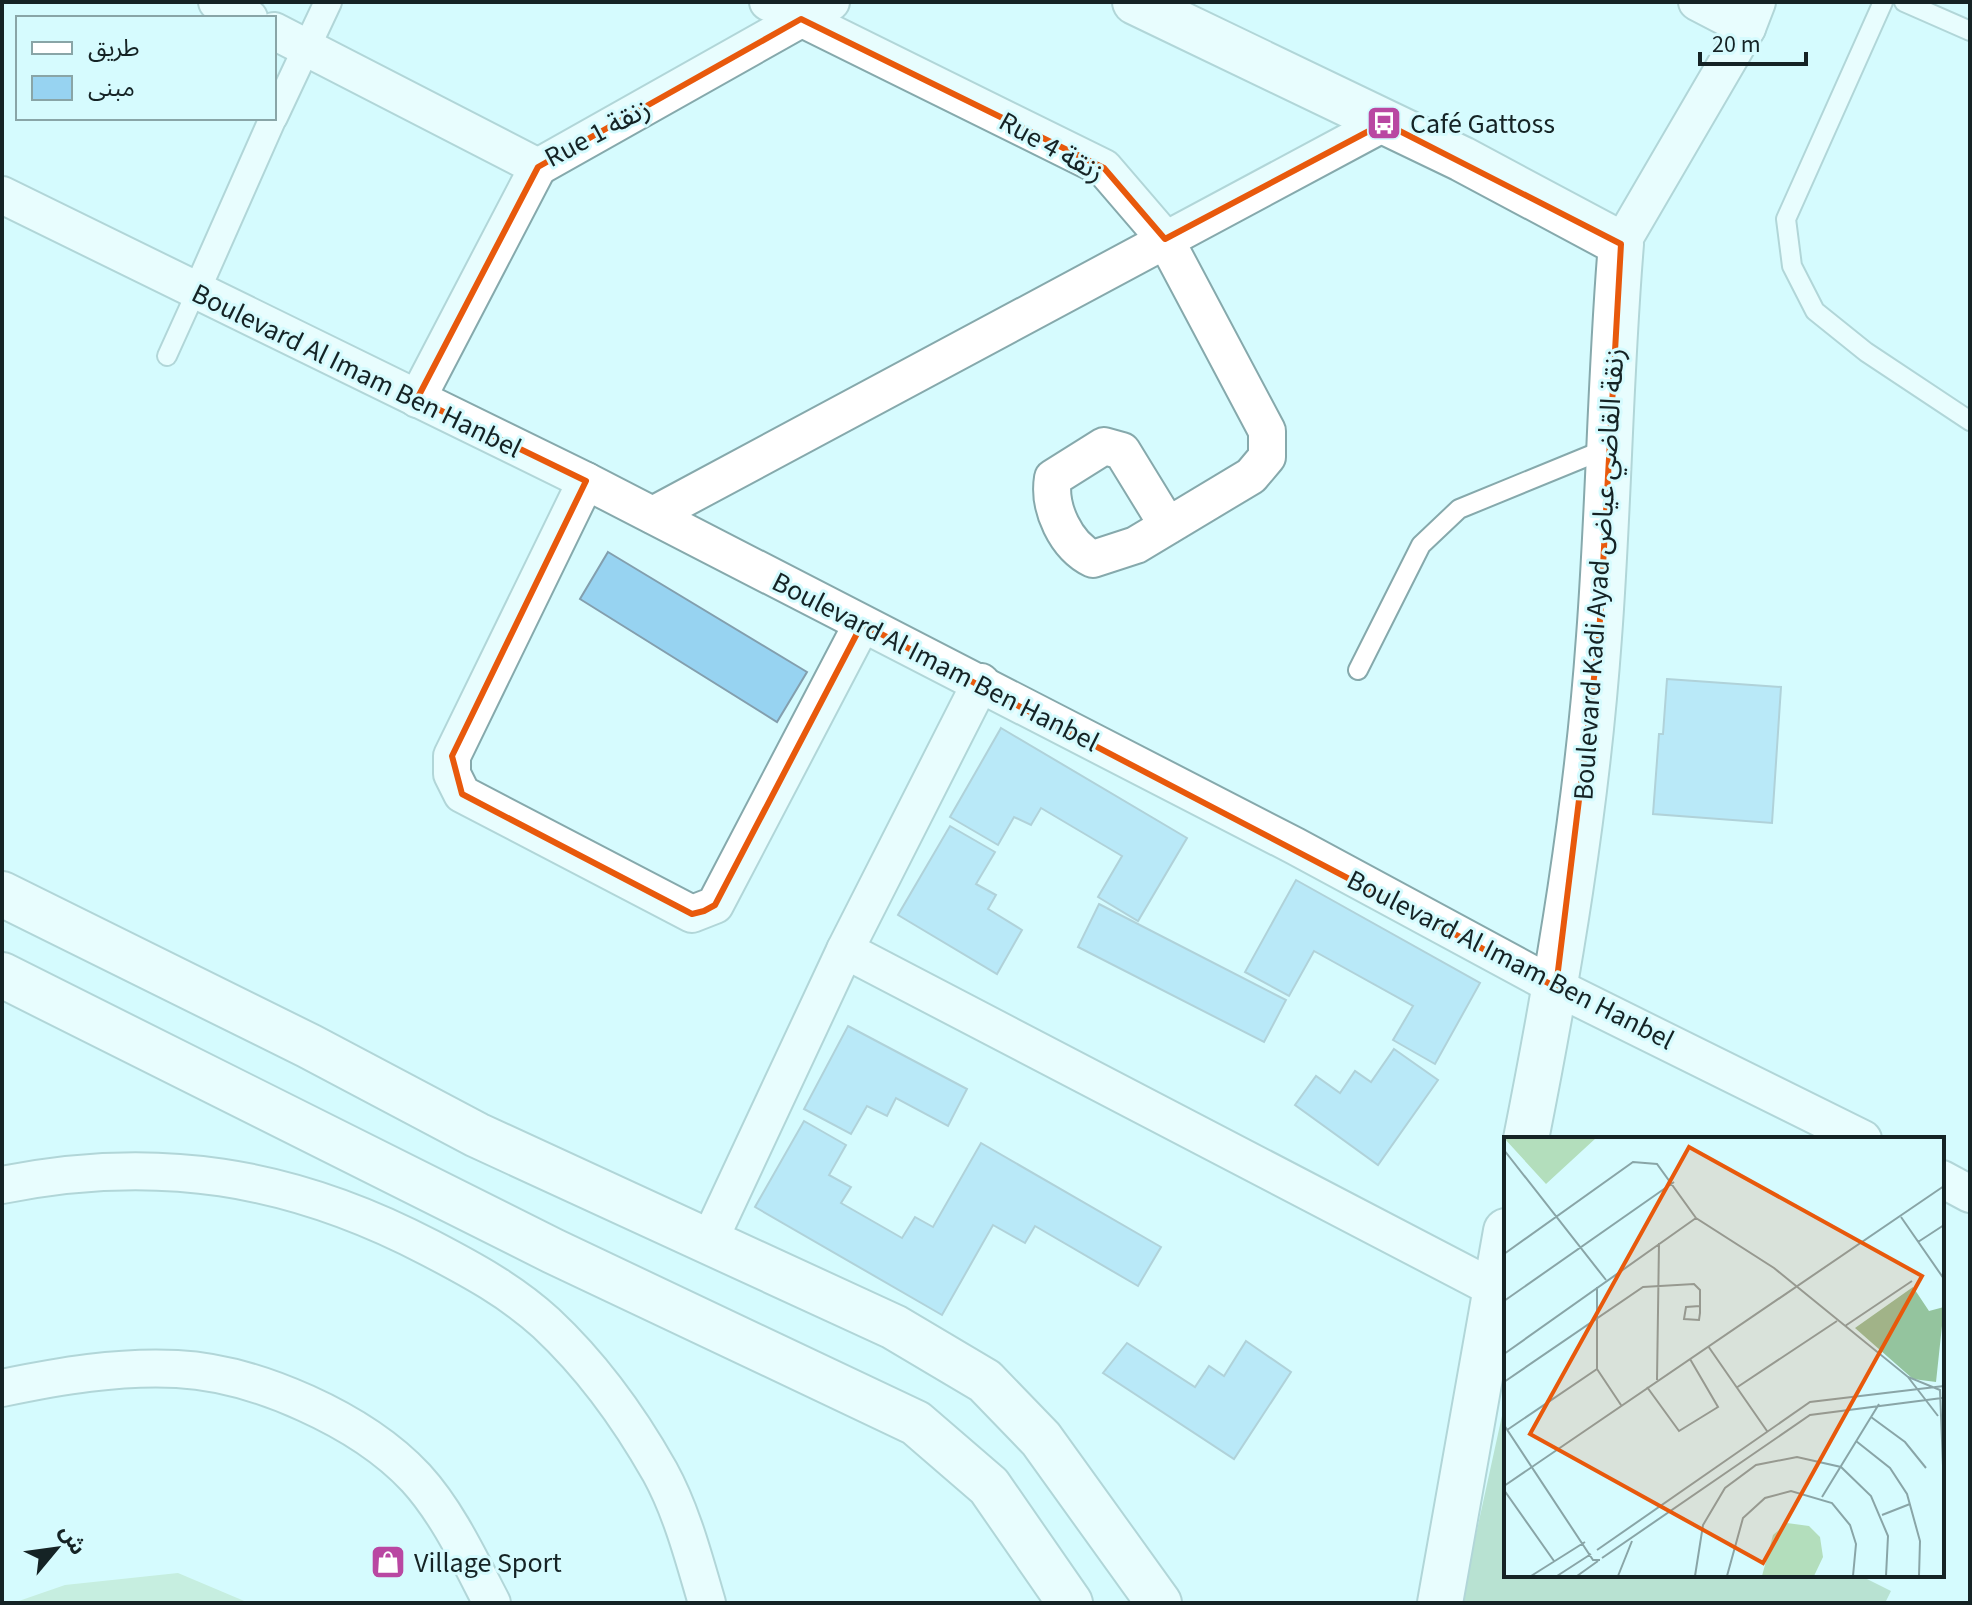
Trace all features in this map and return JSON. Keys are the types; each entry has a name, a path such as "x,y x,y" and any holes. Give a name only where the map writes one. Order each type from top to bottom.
{"street":[{"path":"217,2 245,16"},
{"path":"276,107 290,38 328,2"},
{"name":"Rue 4 زنقة","path":"768,2 816,10 1104,168 1165,239 1267,431 1267,457 1251,476 1168,526"},
{"path":"1135,2 1462,159 1621,244 1752,15 1697,2"},
{"name":"Rue 1 زنقة","path":"290,38 538,167 816,10"},
{"path":"196,292 273,120"},
{"path":"653,515 1384,123"},
{"path":"417,399 538,167"},
{"name":"Boulevard Al Imam Ben Hanbel","path":"2,195 586,481 981,682 1556,987 1859,1137"},
{"name":"Boulevard Kadi Ayad زنقة القاضي عياض","path":"1526,1137 1556,987 1583,800 1599,637 1621,244"},
{"path":"586,481 452,756 452,774 462,794 692,914 715,905 862,624"},
{"path":"709,1241 845,950 981,682"},
{"path":"2,894 309,1046 477,1135 894,1327 985,1381 1041,1439 1159,1603"},
{"path":"845,950 1493,1288"},
{"path":"2,975 553,1251 916,1423 989,1486 1070,1603"},
{"path":"2,1185 100,1170 216,1175 273,1186 390,1227 493,1281 547,1324 611,1395 661,1474 688,1539 707,1603"},
{"path":"1944,1180 1970,1194"},
{"path":"1440,1603 1496,1353 1493,1288 1504,1240"},
{"path":"2,1388 77,1372 179,1369 277,1389 352,1426 416,1478 461,1544 492,1603"}],"lane":[{"path":"1883,2 1786,219 1792,266 1815,311 1866,352 1970,421"},
{"path":"1904,2 1970,31"},
{"path":"167,356 196,292"},
{"path":"1358,670 1421,545 1459,509 1609,447"}],"highlighted area":[{"path":"801,19 1104,168 1165,239 1384,123 1621,244 1599,637 1556,987 862,624 715,905 704,911 692,914 462,794 452,756 586,481 417,399 538,167"}],"green space":[{"path":"1504,1407 1504,1577 1863,1577 1891,1591 1885,1603 1461,1603"},
{"path":"178,1573 249,1603 13,1603 65,1585"}],"building":[{"path":"608,552 807,672 777,722 580,599"},
{"path":"1667,679 1781,687 1772,823 1653,814"},
{"path":"1001,728 1187,838 1138,921 1098,897 1122,856 1041,808 1031,825 1014,817 998,845 950,817"},
{"path":"950,826 995,852 976,884 996,895 988,909 1022,930 997,974 898,915"},
{"path":"1296,880 1480,983 1435,1064 1393,1040 1413,1006 1314,951 1289,996 1245,972"},
{"path":"1099,904 1286,1000 1264,1042 1078,947"},
{"path":"848,1026 967,1089 948,1126 896,1098 887,1116 867,1106 851,1134 804,1109"},
{"path":"1394,1049 1438,1080 1378,1165 1295,1105 1316,1076 1340,1093 1355,1071 1371,1082"},
{"path":"804,1121 846,1145 829,1175 851,1187 841,1203 902,1238 915,1217 933,1227 981,1143 1161,1247 1138,1286 1035,1226 1025,1243 993,1225 942,1315 755,1207"},
{"path":"1246,1341 1291,1372 1234,1459 1103,1373 1127,1343 1195,1387 1209,1366 1224,1376"}],"place":[{"name":"Café Gattoss","path":"1384,123"},
{"name":"Village Sport","path":"388,1562"}]}
